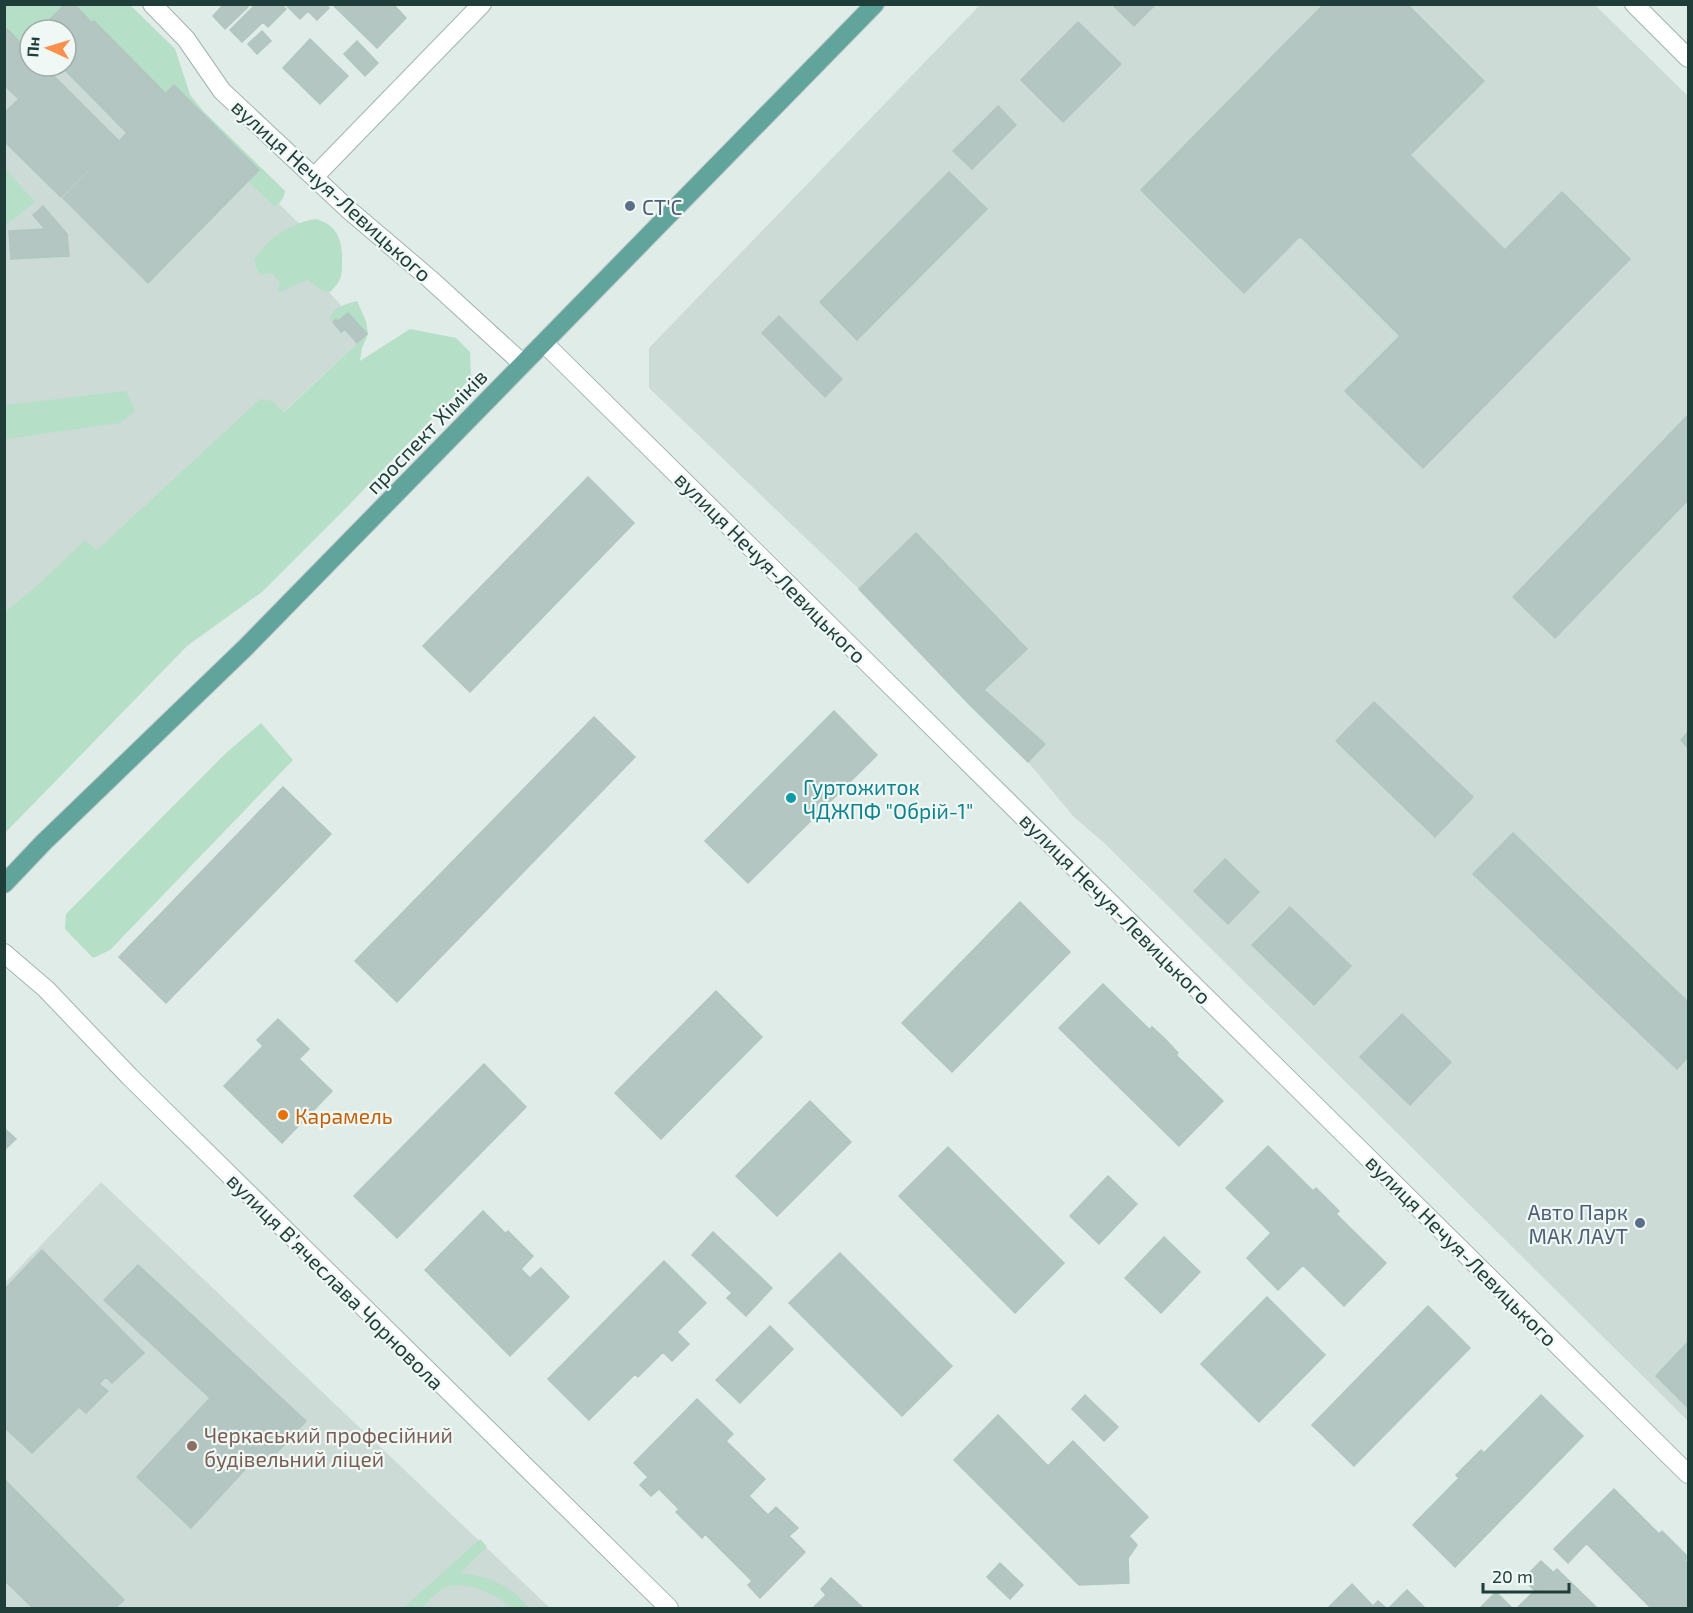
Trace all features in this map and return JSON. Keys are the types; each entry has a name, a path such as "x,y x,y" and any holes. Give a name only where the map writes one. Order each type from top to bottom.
{"main road":[{"name":"проспект Хіміків","path":"4,884 43,843 245,648 875,4"}],"street":[{"name":"вулиця Нечуя-Левицького","path":"152,4 186,39 222,91 349,210 430,279 523,364"},
{"path":"314,177 482,4"},
{"path":"1634,4 1689,58"},
{"name":"вулиця Нечуя-Левицького","path":"544,343 1689,1474"},
{"name":"вулиця Вʼячеслава Чорновола","path":"4,952 46,989 138,1085 669,1608"}],"shaded area":[{"path":"4,5 130,5 175,49 190,95 203,111 285,191 279,204 308,232 290,249 367,334 145,541 44,579 5,612"},
{"path":"980,5 1595,5 1688,96 1688,1421 1103,842 1073,816 1028,762 859,589 649,388 649,348"},
{"name":"Черкаський професійний будівельний ліцей","path":"101,1182 550,1608 5,1608 4,1284"}],"green space":[{"path":"5,5 65,5 52,18 18,18 18,42 5,32"},
{"path":"74,5 130,5 175,49 190,95 203,111 285,191 280,202 274,206 248,181 259,170 175,86 166,94 94,21 92,23"},
{"path":"4,167 35,202 5,226 4,226"},
{"path":"316,219 329,225 338,235 342,255 339,281 330,292 323,291 307,280 278,293 280,283 272,273 261,275 254,260 273,238 298,224"},
{"path":"357,301 366,321 368,334 360,361 410,329 456,338 470,352 471,378 262,592 187,646 5,833 5,612 85,540 97,550 260,399 272,401 284,412 367,334 348,313 338,321 331,322 335,310"},
{"path":"126,391 135,411 120,423 5,439 5,405"},
{"path":"261,723 293,760 110,950 93,958 65,929 66,914 225,754"},
{"path":"480,1539 487,1547 460,1573 480,1576 498,1583 523,1600 529,1608 512,1608 481,1590 454,1585 443,1589 421,1608 403,1608"}],"building":[{"path":"65,4 74,4 92,23 78,37 78,18 52,18"},
{"path":"224,4 246,4 248,7 225,29 213,16"},
{"path":"256,4 281,4 286,9 268,27 263,22 242,42 230,30"},
{"path":"285,4 326,4 329,8 317,20 308,11 300,19"},
{"path":"393,4 406,18 377,48 333,5"},
{"path":"1112,4 1156,4 1134,26"},
{"path":"1324,4 1407,4 1484,81 1410,155 1505,250 1562,192 1630,259 1423,468 1345,391 1400,336 1300,236 1244,293 1141,190"},
{"path":"94,21 166,94 127,133 73,78 78,78 78,37"},
{"path":"1078,22 1121,64 1063,122 1021,80"},
{"path":"7,29 18,40 18,78 56,78 118,140 61,197 4,141 4,113 19,99 4,85 4,32"},
{"path":"262,31 271,41 257,54 248,44"},
{"path":"310,39 348,76 320,104 283,68"},
{"path":"357,41 378,63 365,76 344,54"},
{"path":"174,85 259,170 148,283 63,198"},
{"path":"998,106 1016,125 972,169 953,151"},
{"path":"949,172 987,209 857,340 820,302"},
{"path":"43,206 67,234 69,256 11,259 9,231 45,229 33,215"},
{"path":"348,313 367,334 357,343 338,321"},
{"path":"779,316 842,379 825,397 762,333"},
{"path":"336,319 345,329 341,332 333,322"},
{"path":"1688,415 1688,500 1555,638 1513,597"},
{"path":"588,477 634,523 470,692 423,646"},
{"path":"916,533 1027,649 969,704 859,589"},
{"path":"984,690 1045,744 1028,762 969,704"},
{"path":"1374,702 1473,797 1435,837 1336,741"},
{"name":"Гуртожиток ЧДЖПФ \"Обрій-1\"","path":"834,711 877,755 748,883 705,841"},
{"path":"594,717 635,757 397,1002 355,961"},
{"path":"1688,732 1688,748 1681,740"},
{"path":"283,787 331,834 166,1003 119,957"},
{"path":"1513,833 1688,1002 1688,1057 1677,1069 1473,874"},
{"path":"1225,859 1259,892 1228,924 1194,891"},
{"path":"1020,902 1070,952 952,1072 902,1023"},
{"path":"1290,907 1351,966 1314,1005 1252,945"},
{"path":"1103,984 1150,1030 1152,1027 1167,1041 1178,1053 1176,1055 1223,1101 1179,1146 1059,1028"},
{"path":"716,991 762,1037 661,1139 615,1093"},
{"path":"1402,1014 1451,1062 1410,1105 1360,1057"},
{"path":"278,1019 309,1049 299,1059 332,1091 282,1143 224,1086 263,1046 257,1040"},
{"path":"484,1064 526,1107 397,1238 354,1196"},
{"path":"810,1101 851,1142 777,1216 736,1176"},
{"path":"4,1128 16,1139 4,1150"},
{"path":"1268,1146 1313,1191 1316,1188 1339,1211 1336,1214 1386,1263 1344,1306 1303,1265 1278,1290 1247,1258 1271,1233 1226,1188"},
{"path":"948,1147 1064,1263 1015,1313 899,1196"},
{"path":"1108,1176 1137,1204 1099,1244 1070,1216"},
{"path":"483,1211 506,1234 496,1244 530,1278 541,1268 569,1297 510,1356 425,1270"},
{"path":"508,1231 533,1256 521,1269 496,1244"},
{"path":"713,1232 772,1288 746,1316 727,1298 732,1293 692,1255"},
{"path":"1164,1237 1200,1272 1161,1313 1125,1278"},
{"path":"42,1250 144,1353 112,1383 106,1377 99,1384 108,1391 86,1413 79,1407 32,1453 4,1427 4,1290"},
{"path":"840,1253 952,1366 902,1416 789,1303"},
{"path":"664,1261 706,1303 677,1332 689,1344 672,1361 663,1352 638,1377 635,1374 589,1420 548,1379"},
{"path":"138,1265 306,1421 270,1460 261,1452 191,1528 137,1477 210,1398 104,1300"},
{"path":"1267,1297 1325,1355 1259,1422 1201,1364"},
{"path":"1428,1306 1470,1348 1354,1466 1312,1425"},
{"path":"770,1326 793,1349 740,1403 716,1380"},
{"path":"1688,1342 1688,1408 1656,1376"},
{"path":"1085,1395 1118,1427 1104,1441 1072,1409"},
{"path":"1541,1395 1583,1436 1455,1567 1413,1525 1459,1478 1456,1475 1481,1450 1484,1453"},
{"path":"697,1399 733,1434 726,1441 765,1479 749,1496 768,1515 776,1507 798,1528 789,1536 805,1552 760,1598 748,1585 752,1581 705,1534 702,1538 676,1512 679,1509 659,1489 651,1496 640,1485 648,1477 634,1463"},
{"path":"998,1415 1048,1466 1073,1441 1148,1517 1129,1536 1137,1545 1128,1558 1129,1583 1079,1585 954,1460"},
{"path":"4,1479 124,1600 115,1608 33,1608 4,1580"},
{"path":"1614,1489 1659,1534 1662,1531 1688,1557 1685,1560 1688,1564 1688,1608 1651,1608 1573,1530"},
{"path":"1573,1530 1586,1544 1568,1563 1554,1549"},
{"path":"1541,1561 1553,1572 1535,1591 1523,1579"},
{"path":"1000,1563 1023,1585 1010,1599 987,1577"},
{"path":"1557,1569 1597,1608 1517,1608"},
{"path":"831,1578 863,1608 813,1608 826,1595 821,1589"},
{"path":"1352,1584 1373,1606 1378,1601 1386,1608 1328,1608"},
{"path":"1407,1590 1425,1608 1389,1608"},
{"path":"1496,1592 1512,1608 1480,1608"}],"place":[{"name":"СТ'С","path":"630,206"},
{"name":"Гуртожиток ЧДЖПФ \"Обрій-1\"","path":"791,798"},
{"name":"Карамель","path":"283,1115"},
{"name":"Авто Парк МАК ЛАУТ","path":"1640,1223"},
{"name":"Черкаський професійний будівельний ліцей","path":"192,1446"}]}
